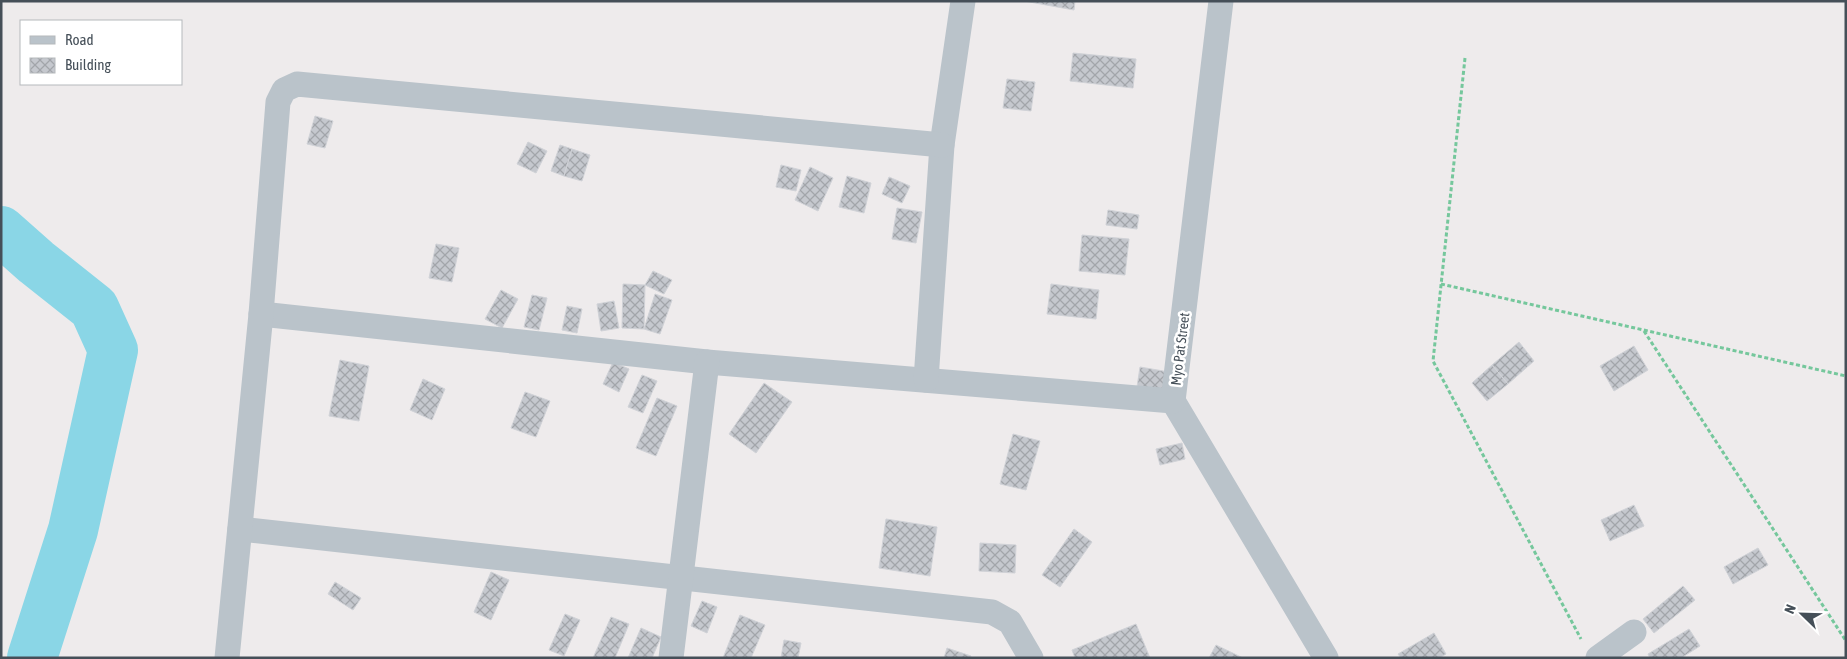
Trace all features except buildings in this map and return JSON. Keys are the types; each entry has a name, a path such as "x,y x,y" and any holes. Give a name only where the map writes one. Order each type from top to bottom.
{"street":[{"path":"926,380 942,145 963,1"},
{"name":"Myo Pat Street","path":"1221,1 1174,401 1326,658"},
{"path":"227,658 262,314 278,102 284,90 297,84 942,145"},
{"path":"262,314 707,362 1174,401"},
{"path":"671,658 707,362"},
{"path":"240,529 992,612 1010,622 1032,658"},
{"path":"1590,649 1634,632"}],"path":[{"path":"1465,58 1433,361 1590,649"},
{"path":"1441,284 1846,376"},
{"path":"1644,330 1846,641"}],"waterway":[{"path":"1,231 36,262 94,308 113,350 73,530 32,658"}]}
